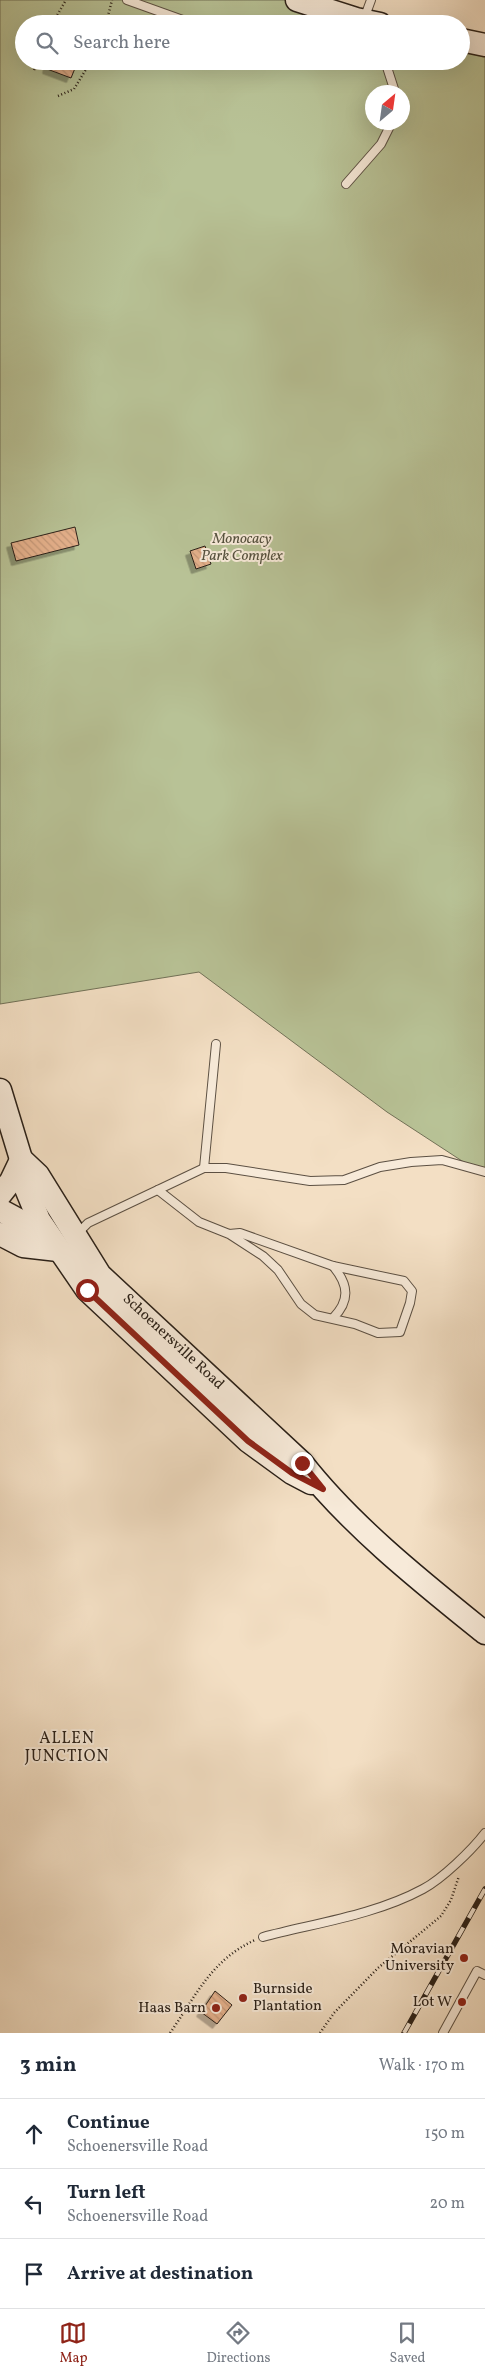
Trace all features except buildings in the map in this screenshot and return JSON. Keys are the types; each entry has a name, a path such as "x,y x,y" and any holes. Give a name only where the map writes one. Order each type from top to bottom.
{"main road":[{"path":"297,0 360,15"},
{"path":"470,42 485,45"},
{"name":"Schoenersville Road","path":"0,1090 21,1159 22,1179 39,1220 67,1243 302,1463 323,1489 427,1586 485,1634"},
{"path":"0,1195 11,1181 21,1159"},
{"path":"0,1210 67,1243"},
{"path":"0,1234 23,1246 67,1243"},
{"name":"Schoenersville Road","path":"67,1243 87,1290 248,1441 292,1473 323,1489"}],"lane":[{"path":"127,0 169,15"},
{"path":"388,70 393,85"},
{"path":"346,184 382,144 388,130"},
{"path":"204,1168 216,1044"},
{"path":"67,1243 88,1223 204,1168 226,1168 310,1182 344,1180 380,1167 442,1160 485,1172"},
{"path":"158,1190 199,1222 229,1234 263,1256 278,1270 300,1304 315,1315 333,1318 378,1333 400,1332 412,1291 404,1281 333,1266 240,1233 229,1234"},
{"path":"333,1266 346,1284 347,1297 333,1318"},
{"path":"263,1937 387,1904 424,1888 456,1863 485,1833"},
{"path":"443,2033 477,1971 485,1975"}],"path":[{"path":"57,15 66,0"},
{"path":"108,15 112,0"},
{"path":"58,96 74,89 86,70"},
{"path":"320,2033 334,2013 378,1968 441,1916 451,1900 459,1875 456,1863"},
{"path":"170,2033 218,1964 232,1952 263,1937"}],"green space":[{"name":"Monocacy Park Complex","path":"0,0 296,0 348,15 15,15 15,70 470,70 470,42 485,45 485,1176 387,1112 199,972 0,1004"}],"railway":[{"path":"404,2033 485,1889"}],"place":[{"name":"Moravian University","path":"464,1958"},
{"name":"Burnside Plantation","path":"243,1998"},
{"name":"Lot W","path":"462,2002"},
{"name":"Haas Barn","path":"216,2008"}],"district":[{"name":"ALLEN JUNCTION","path":"67,1748"}],"route":[{"path":"87,1290 248,1441 292,1473 323,1489 302,1463"}]}
